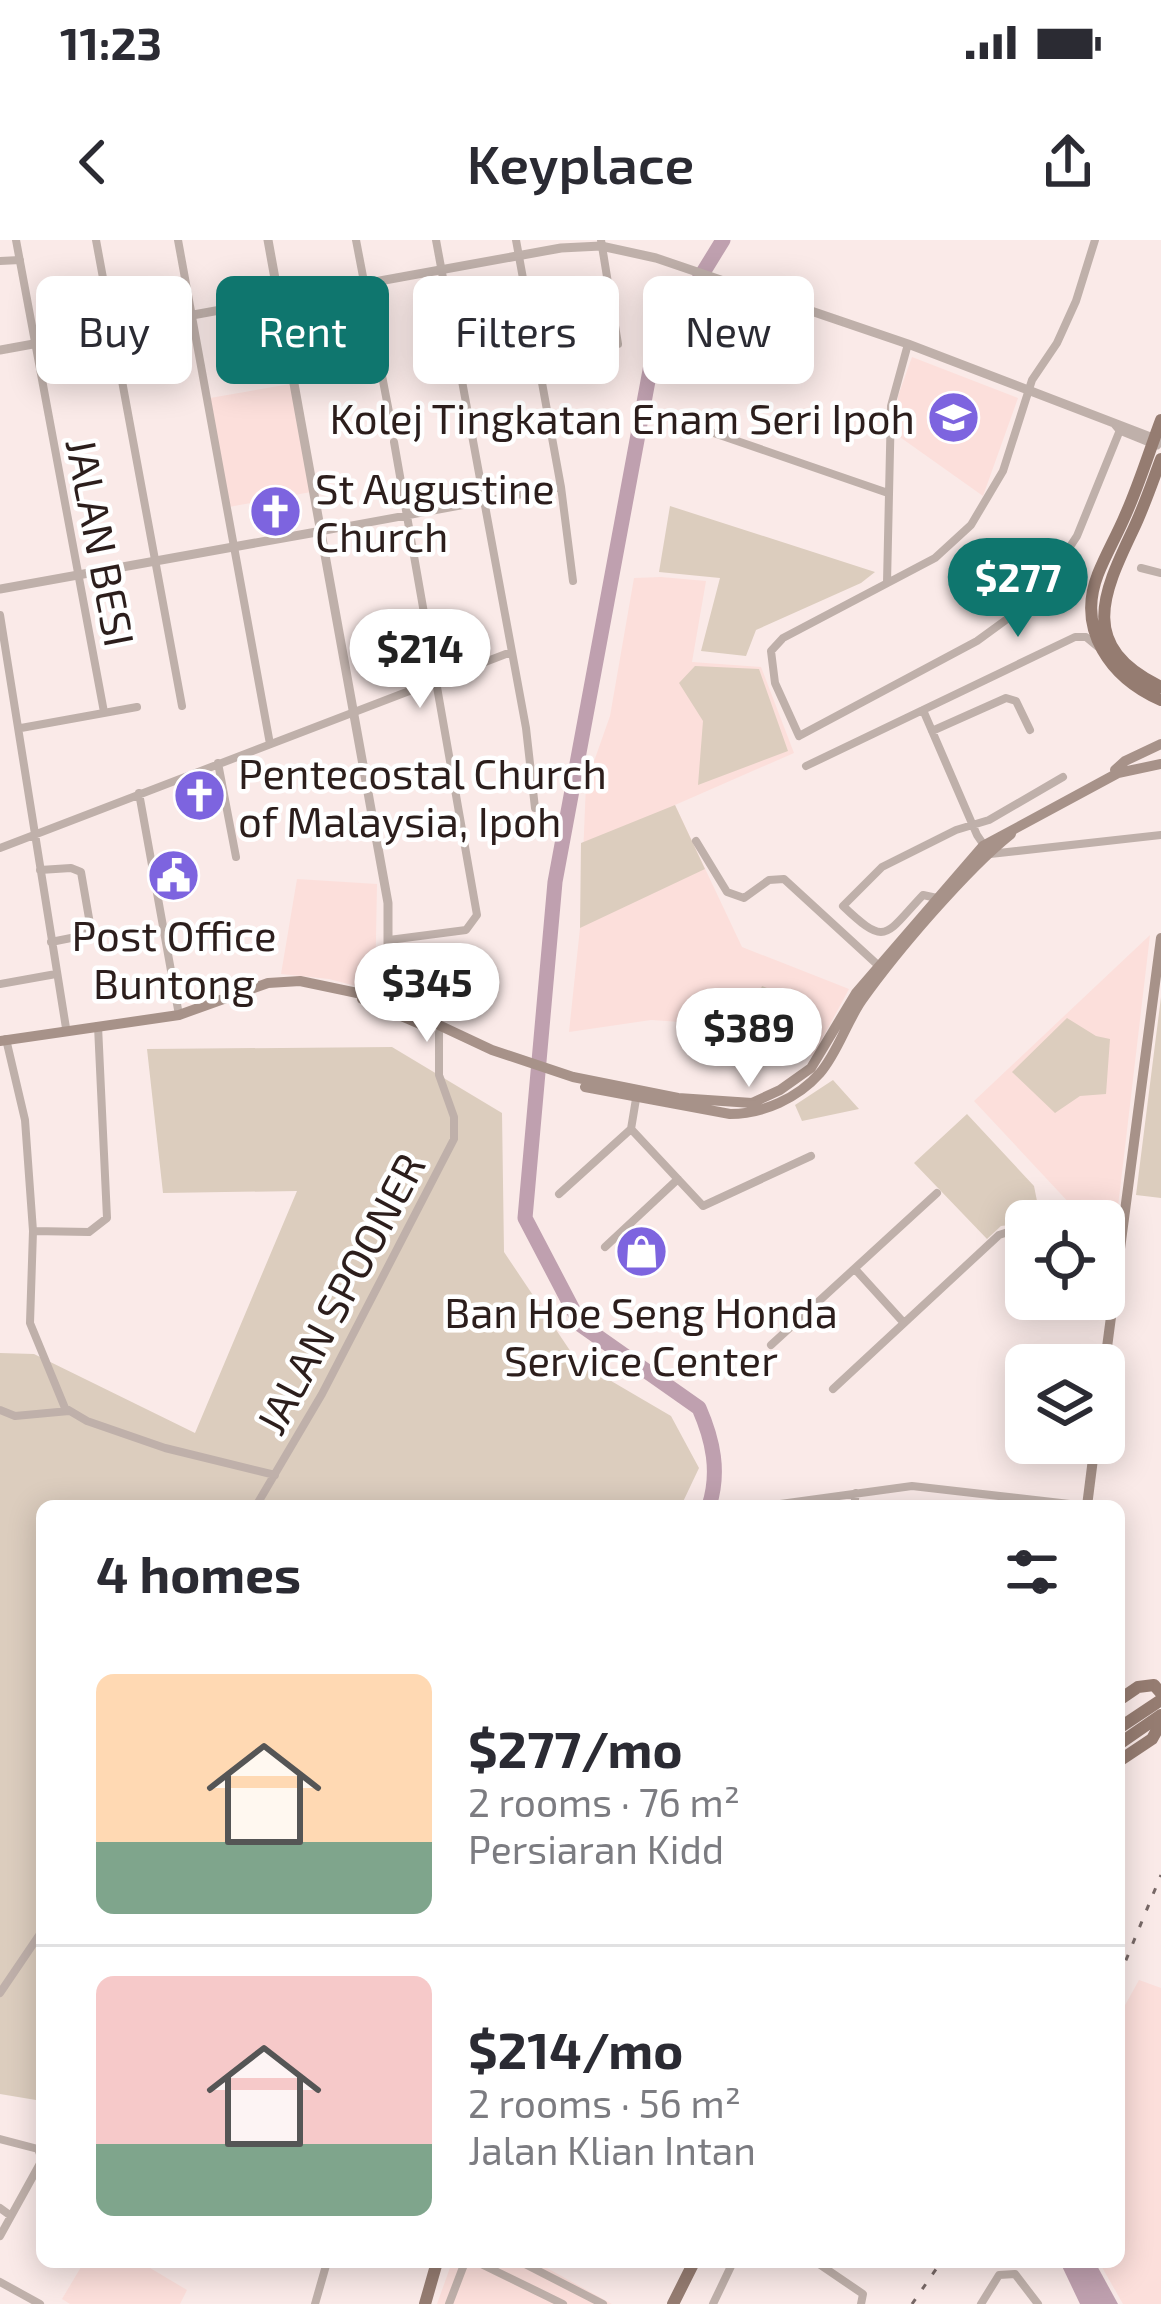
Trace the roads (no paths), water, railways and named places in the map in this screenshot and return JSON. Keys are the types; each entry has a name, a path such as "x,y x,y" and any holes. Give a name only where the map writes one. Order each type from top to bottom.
{"main road":[{"path":"1161,420 1157,442 1094,588 1093,626 1102,653 1127,681 1161,700"},
{"path":"1161,459 1109,577 1103,602 1105,628 1116,652 1132,670 1161,687"},
{"path":"1104,781 1125,761 1161,743"},
{"path":"380,1001 440,1034 572,1080 636,1095 730,1104 762,1100 811,1068 899,942 986,850 1031,818 1104,781 1161,764"},
{"path":"1142,766 1161,775"},
{"path":"882,969 986,850"},
{"path":"1125,1207 1161,938"},
{"path":"3,1040 179,1015 283,982 316,983 380,1001 490,1053"},
{"path":"1088,1500 1092,1464"},
{"path":"1125,1696 1143,1685 1154,1685 1161,1696 1125,1723"},
{"path":"1125,1740 1161,1719"},
{"path":"1125,1757 1152,1739 1161,1719"},
{"path":"425,2304 435,2268"},
{"path":"677,2299 691,2268"}],"street":[{"name":"JALAN BESI","path":"16,240 104,712"},
{"path":"97,240 103,276"},
{"path":"178,240 185,276"},
{"path":"268,240 275,276"},
{"path":"356,240 363,276"},
{"path":"436,240 533,771 535,808"},
{"path":"516,240 573,581"},
{"path":"1095,240 1076,301 1028,390 997,485 971,525 935,558 778,641 771,651 781,700 799,736 977,641 1024,606 1077,536 1117,427"},
{"path":"389,281 601,243 908,344 1157,442"},
{"path":"601,243 607,276"},
{"path":"0,261 20,260"},
{"path":"216,313 192,317 270,744"},
{"path":"0,350 34,344"},
{"path":"887,583 892,396 908,344"},
{"path":"122,384 182,706"},
{"path":"295,384 388,903 389,940 380,1001"},
{"path":"383,384 477,915 466,930 389,940"},
{"path":"705,430 888,493"},
{"path":"0,590 561,488"},
{"path":"1141,568 1161,573"},
{"path":"0,615 67,1028"},
{"path":"806,766 1075,637 1089,638 1102,653"},
{"path":"0,848 511,652"},
{"path":"932,731 1006,698 1016,701 1030,730"},
{"name":"JALAN BESI","path":"21,728 137,707"},
{"path":"923,710 986,850 1161,836"},
{"path":"218,763 236,857"},
{"path":"937,898 922,895 888,932 871,933 843,906 882,867 989,820 1063,776"},
{"path":"139,793 179,1015"},
{"path":"696,841 727,892 744,898 769,880 784,879 882,969"},
{"path":"40,870 77,868 90,924 86,935 50,942"},
{"path":"888,932 899,942"},
{"path":"0,983 56,974"},
{"path":"33,1232 89,1232 107,1218 98,1026"},
{"name":"JALAN SPOONER","path":"260,1500 322,1394 454,1139 454,1117 439,1075 440,1034"},
{"path":"3,1040 22,1100 33,1232 30,1323 69,1412"},
{"path":"559,1194 631,1130 636,1095"},
{"path":"631,1130 703,1205 811,1156"},
{"path":"605,1246 678,1179"},
{"path":"771,1345 937,1193"},
{"path":"833,1388 1005,1233"},
{"path":"855,1269 904,1323"},
{"path":"0,1410 15,1416 69,1412 165,1448 275,1475"},
{"path":"803,1500 922,1486 1038,1500"},
{"path":"855,1500 856,1493"},
{"path":"0,1993 36,1939"},
{"path":"0,2139 36,2148"},
{"path":"0,2236 36,2170"},
{"path":"0,2208 11,2216"},
{"path":"315,2304 325,2268"},
{"path":"448,2304 463,2268"},
{"path":"490,2268 563,2304"},
{"path":"530,2268 588,2301 603,2304"},
{"path":"713,2304 730,2268"},
{"path":"825,2268 863,2294 861,2304"},
{"path":"981,2304 999,2275 1015,2274 1038,2304"},
{"path":"0,2282 40,2304"}],"waterway":[{"path":"710,1500 713,1456 699,1408 581,1325 525,1218 555,882 653,354 723,240"}],"railway":[{"path":"1125,1962 1161,1875"},
{"path":"912,2304 937,2268"}],"place":[{"name":"Kolej Tingkatan Enam Seri Ipoh","path":"954,417"},
{"name":"St Augustine Church","path":"276,511"},
{"name":"Pentecostal Church of Malaysia, Ipoh","path":"199,796"},
{"name":"Post Office Buntong","path":"174,875"},
{"name":"Ban Hoe Seng Honda Service Center","path":"641,1252"}]}
